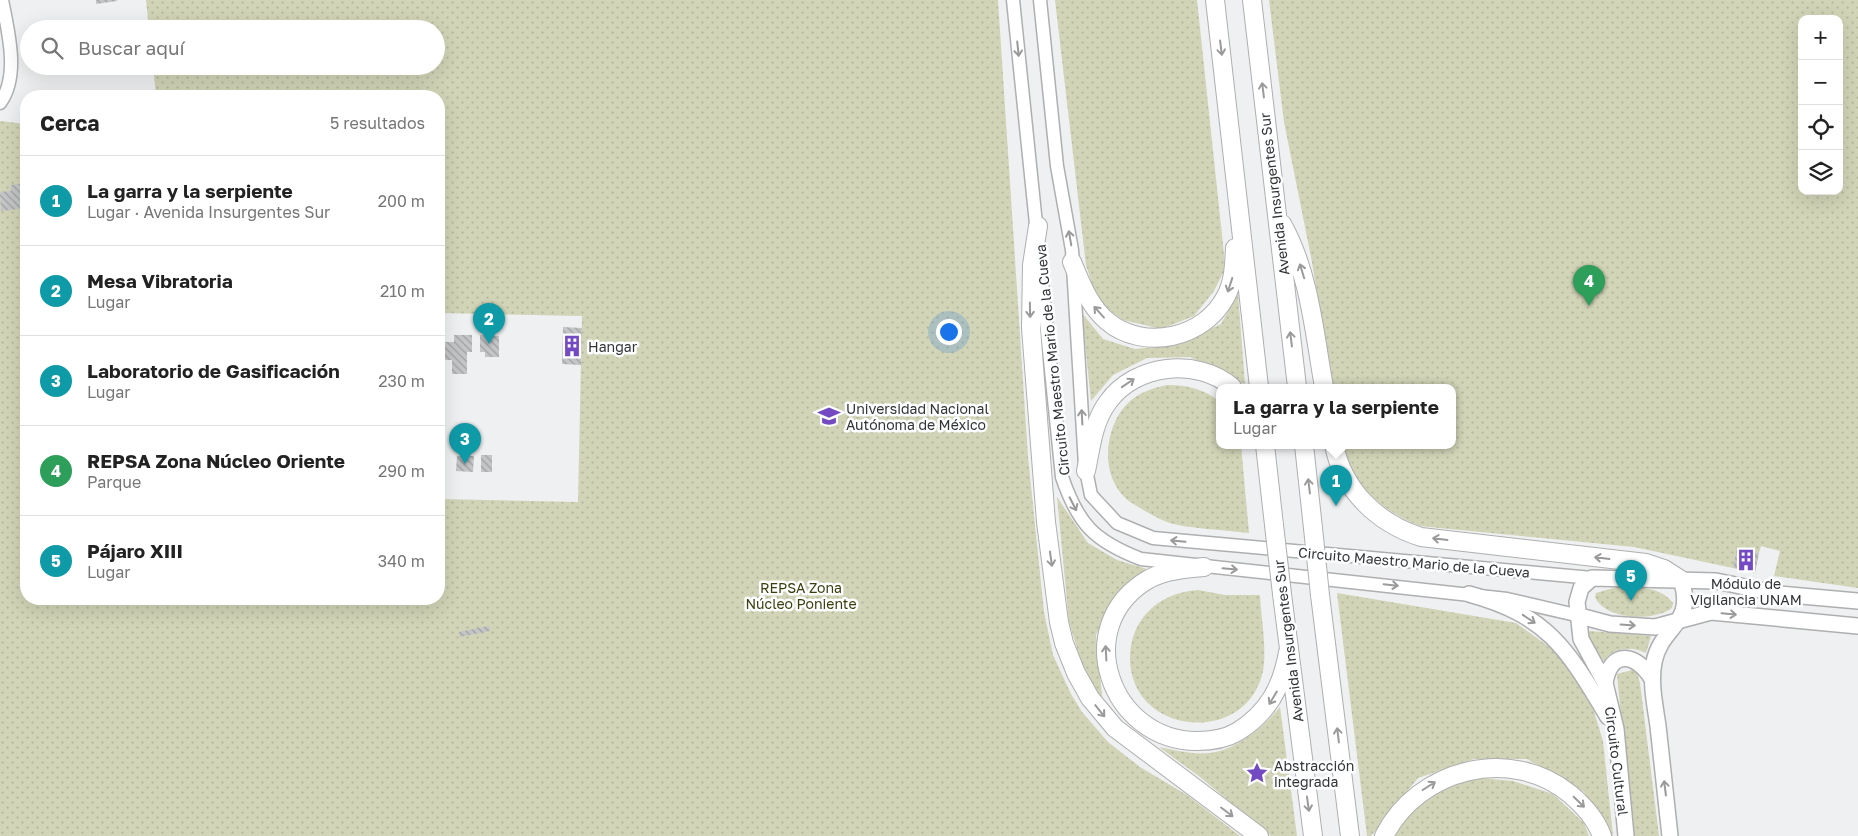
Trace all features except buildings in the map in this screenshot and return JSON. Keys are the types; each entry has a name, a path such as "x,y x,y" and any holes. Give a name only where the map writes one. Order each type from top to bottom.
{"main road":[{"path":"1215,0 1259,384"},
{"name":"Avenida Insurgentes Sur","path":"1252,0 1297,384"},
{"path":"1072,262 1090,301 1100,315 1115,327 1140,336 1160,338 1179,335 1192,330 1214,315 1230,288 1234,270 1237,185"},
{"path":"1277,217 1296,253 1305,280 1323,384"},
{"path":"1038,226 1032,265 1031,328 1046,522 1064,643 1076,673 1090,698 1115,728 1259,836"},
{"path":"1086,471 1094,429 1100,416 1115,393 1132,380 1154,372 1186,369 1212,375 1227,384"},
{"name":"Avenida Insurgentes Sur","path":"1265,449 1288,652 1312,836"},
{"path":"1304,449 1350,836"},
{"path":"1335,449 1342,470 1355,492 1384,520 1407,533 1420,537 1646,563 1664,569 1681,580"},
{"path":"1204,567 1169,571 1149,579 1131,592 1117,610 1107,635 1106,659 1111,682 1129,711 1145,726 1165,736 1190,741 1224,738 1250,723 1272,700 1282,678 1288,652"},
{"path":"1384,836 1404,807 1426,788 1460,772 1491,768 1523,771 1556,784 1584,807 1602,836"}],"street":[{"path":"0,103 10,83 10,45 2,0"},
{"name":"Circuito Maestro Mario de la Cueva","path":"1013,0 1038,226 1062,477 1070,499 1081,519 1096,536 1115,549 1141,559 1507,599 1610,624 1655,627 1711,612 1858,626"},
{"name":"Circuito Maestro Mario de la Cueva","path":"1040,0 1057,166 1072,262 1086,471 1092,495 1117,523 1153,538 1592,578 1716,581 1779,594 1858,601"},
{"name":"Circuito Cultural","path":"1592,578 1581,588 1577,602 1581,639 1605,682 1616,729 1626,836"},
{"path":"1670,836 1652,679 1657,652 1681,619 1685,606 1685,593 1681,580"},
{"path":"1469,594 1501,603 1528,617 1552,636 1572,658 1616,729"},
{"path":"1605,682 1607,670 1615,661 1627,658 1639,661 1652,679"}],"green space":[{"name":"REPSA Zona Núcleo Poniente","path":"146,0 998,0 1028,457 1044,612 1053,655 1071,694 1082,712 1108,742 1140,767 1187,795 1240,836 0,836 0,121 20,123 20,605 445,605 445,499 578,502 582,316 445,313 445,90 155,90 154,75 445,75 445,20 148,20"},
{"path":"1055,0 1197,0 1224,254 1224,271 1214,291 1194,316 1161,329 1123,320 1098,302 1086,265"},
{"path":"1269,0 1858,0 1858,588 1774,576 1780,551 1761,546 1759,553 1738,548 1733,568 1634,547 1420,526 1394,513 1371,496 1354,473 1345,449 1456,449 1456,384 1332,384 1311,257 1284,122"},
{"path":"1238,294 1245,384 1190,357 1147,358 1113,375 1091,401 1082,313 1103,339 1135,349 1176,345 1221,324"},
{"path":"1167,385 1182,386 1208,394 1216,399 1216,449 1241,449 1249,533 1188,527 1170,523 1132,503 1121,494 1109,468 1109,439 1113,425 1129,402 1152,389"},
{"path":"1057,497 1088,543 1117,560 1147,569 1117,593 1096,635 1103,705 1081,661 1069,622"},
{"path":"1620,586 1656,591 1673,603 1672,608 1654,615 1642,617 1619,614 1600,605 1595,597 1596,593"},
{"path":"1198,590 1225,595 1260,595 1264,662 1263,671 1253,695 1235,712 1214,721 1190,722 1168,716 1149,704 1135,684 1130,653 1133,637 1147,612 1167,598"},
{"path":"1337,593 1516,623 1559,654 1588,692 1603,741 1613,836 1606,836 1584,792 1527,759 1474,759 1418,778 1371,836 1367,836"},
{"path":"1590,631 1651,636 1646,653 1635,649 1623,649 1612,653 1604,661 1585,637"},
{"path":"1636,669 1640,683 1659,836 1632,836 1617,674"},
{"path":"1280,707 1297,836 1271,836 1200,777 1159,747 1197,753 1219,751 1249,736"},
{"path":"1470,777 1513,781 1553,794 1584,823 1589,836 1395,836 1399,827 1422,797"}],"place":[{"name":"REPSA Zona Núcleo Oriente","path":"1589,306"},
{"name":"Mesa Vibratoria","path":"489,344"},
{"name":"Hangar","path":"572,346"},
{"name":"Universidad Nacional Autónoma de México","path":"829,416"},
{"name":"Laboratorio de Gasificación","path":"465,464"},
{"name":"La garra y la serpiente","path":"1336,506"},
{"name":"Módulo de Vigilancia UNAM","path":"1746,560"},
{"name":"Pájaro XIII","path":"1631,601"},
{"name":"Abstracción integrada","path":"1257,773"}]}
